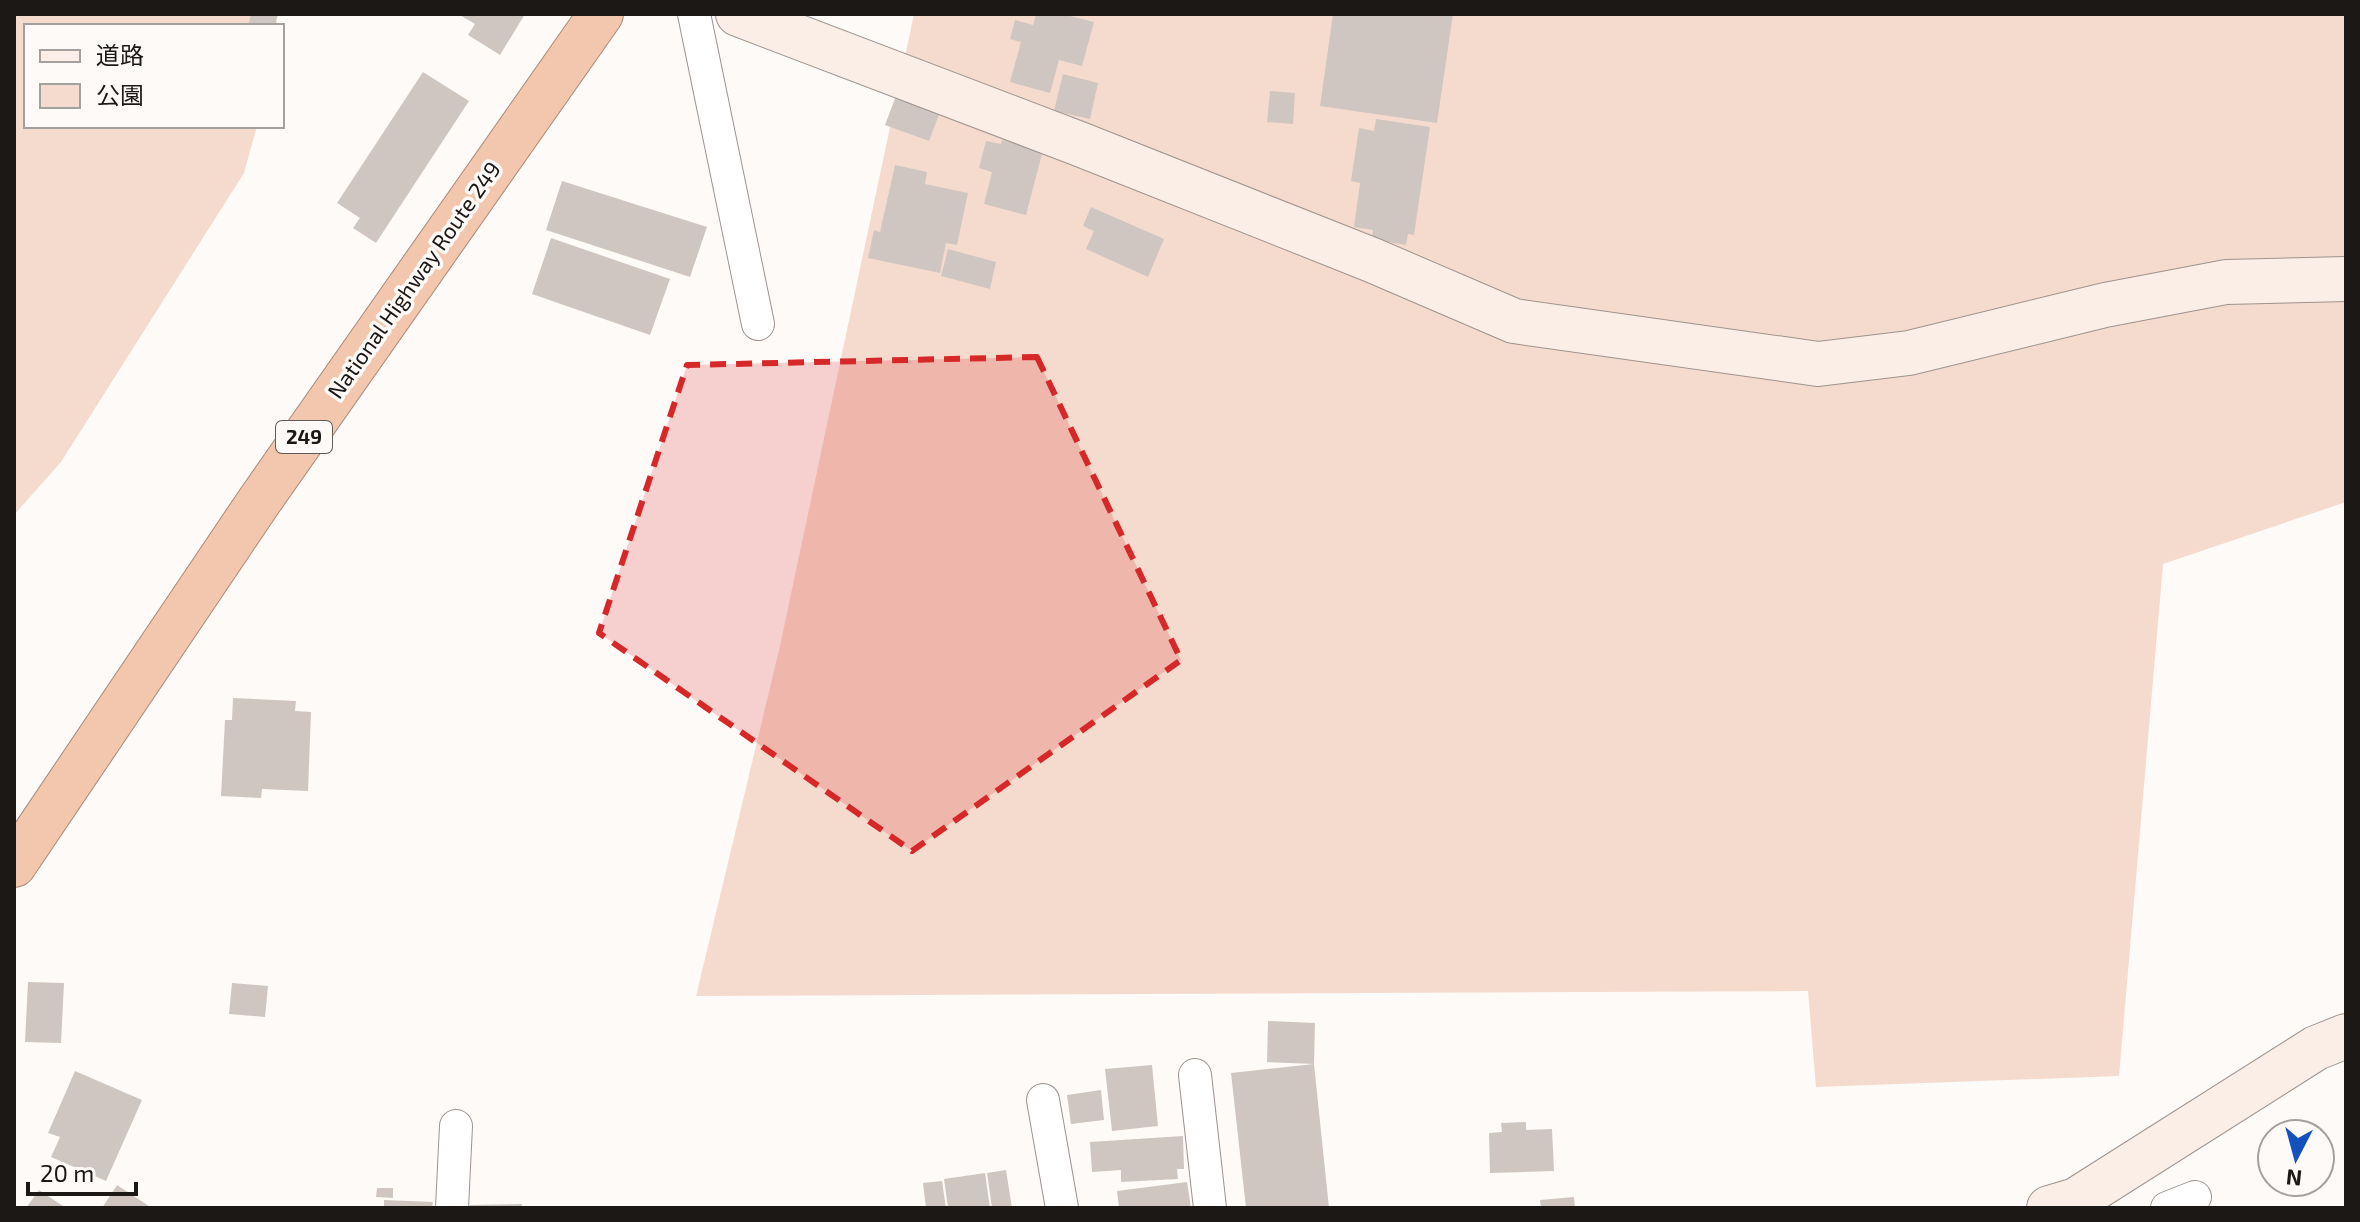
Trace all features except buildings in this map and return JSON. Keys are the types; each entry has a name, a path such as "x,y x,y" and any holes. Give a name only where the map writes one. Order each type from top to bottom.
{"highway":[{"name":"National Highway Route 249","path":"14,865 260,500 601,14"}],"street":[{"path":"694,14 758,324"},
{"path":"738,14 1372,260 1514,321 1818,364 1909,353 2105,305 2226,282 2346,279"},
{"path":"2049,1208 2076,1200 2316,1048 2346,1036"},
{"path":"1195,1075 1210,1208"},
{"path":"1043,1100 1062,1208"},
{"path":"452,1208 456,1126"}],"highlighted area":[{"path":"1037,357 1181,660 912,851 599,633 687,365"}],"green space":[{"path":"14,14 272,14 278,24 24,24 24,128 256,128 244,173 61,462 14,515"},
{"path":"914,14 2346,14 2346,502 2163,564 2119,1076 1816,1087 1808,991 696,996 780,646"}]}
